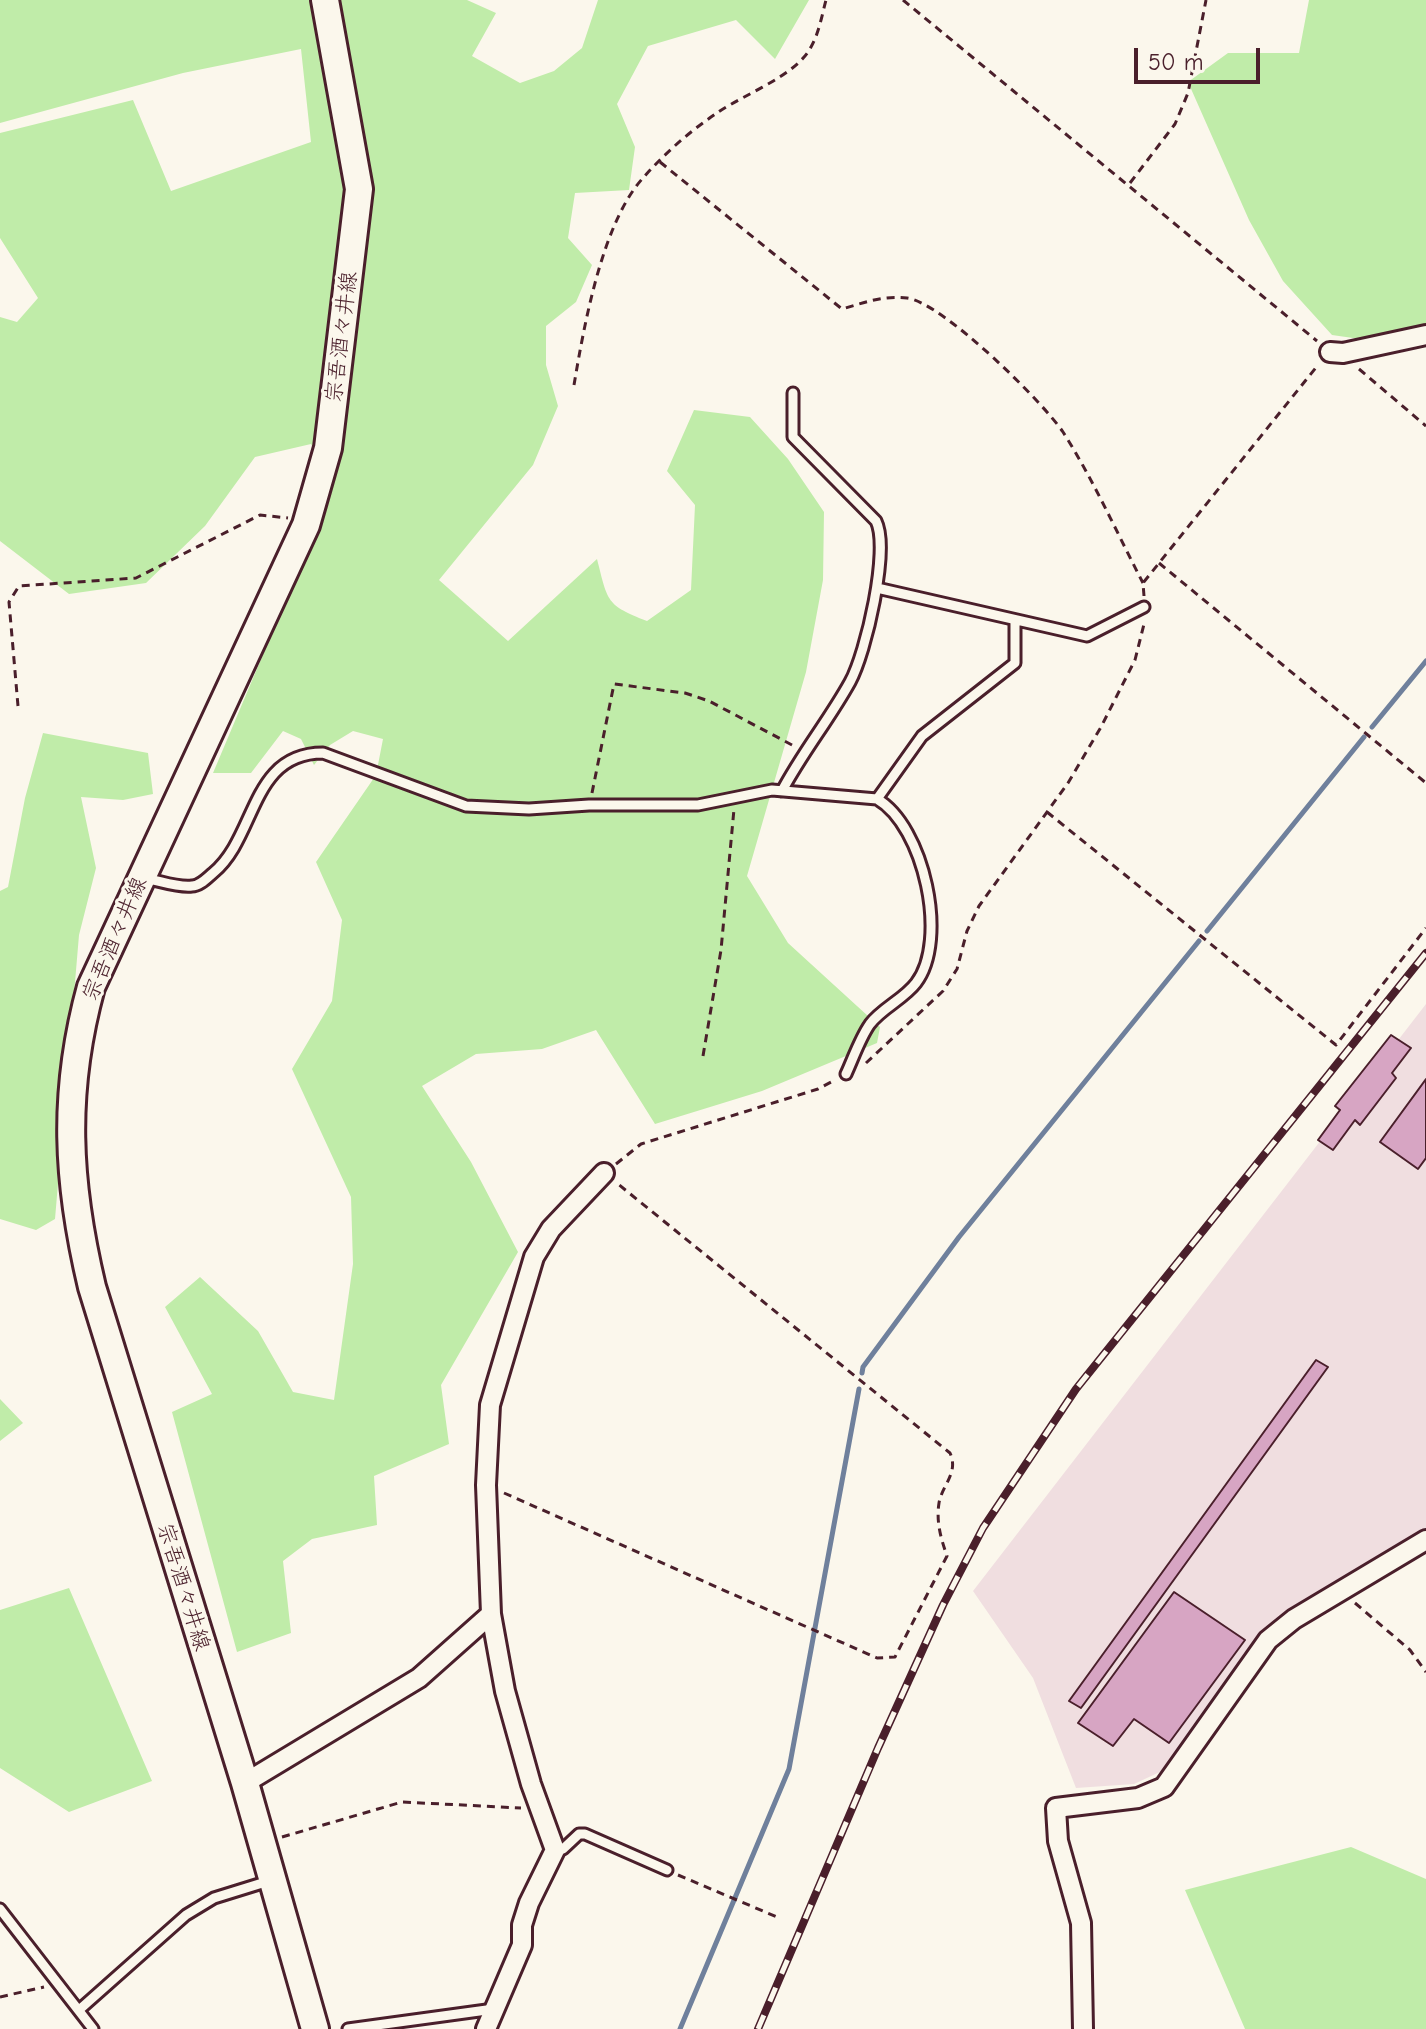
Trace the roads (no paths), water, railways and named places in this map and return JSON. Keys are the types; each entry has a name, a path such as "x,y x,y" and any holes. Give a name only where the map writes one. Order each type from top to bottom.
{"main road":[{"name":"宗吾酒々井線","path":"315,2029 245,1783 92,1287 80,1235 71,1168 70,1109 81,1024 91,987 308,520 328,448 359,189 325,0"}],"street":[{"path":"1337,352 1426,335"},
{"path":"486,2029 522,1945 522,1925 529,1903 555,1850 505,1691 491,1614 486,1485 490,1405 524,1279 551,1229 604,1173"},
{"path":"1083,2029 1081,1923 1058,1841 1056,1808 1138,1798 1164,1787 1268,1640 1294,1619 1426,1540"},
{"path":"245,1783 419,1678 491,1614"}],"lane":[{"path":"782,791 803,751 852,680 877,588 882,534 876,521 793,437 793,393"},
{"path":"877,588 1087,636 1144,607"},
{"path":"877,799 922,736 1015,663 1015,620"},
{"path":"140,877 193,887 202,882 228,861 268,782 283,763 302,753 323,753 466,806 529,809 589,805 698,805 782,791 877,799 888,805 922,860 932,951 916,983 870,1024 846,1074"},
{"path":"555,1850 563,1849 579,1834 585,1834 667,1870"},
{"path":"79,2010 186,1915 214,1898 273,1879"},
{"path":"0,1909 93,2029"},
{"path":"348,2029 494,2009"}],"waterway":[{"path":"1372,727 1426,661"},
{"path":"1207,931 1364,737"},
{"path":"862,1373 863,1367 959,1237 1199,941"},
{"path":"680,2029 789,1769 859,1389"}],"railway":[{"path":"758,2029 878,1748 943,1605 983,1528 1076,1389 1426,953"}]}
